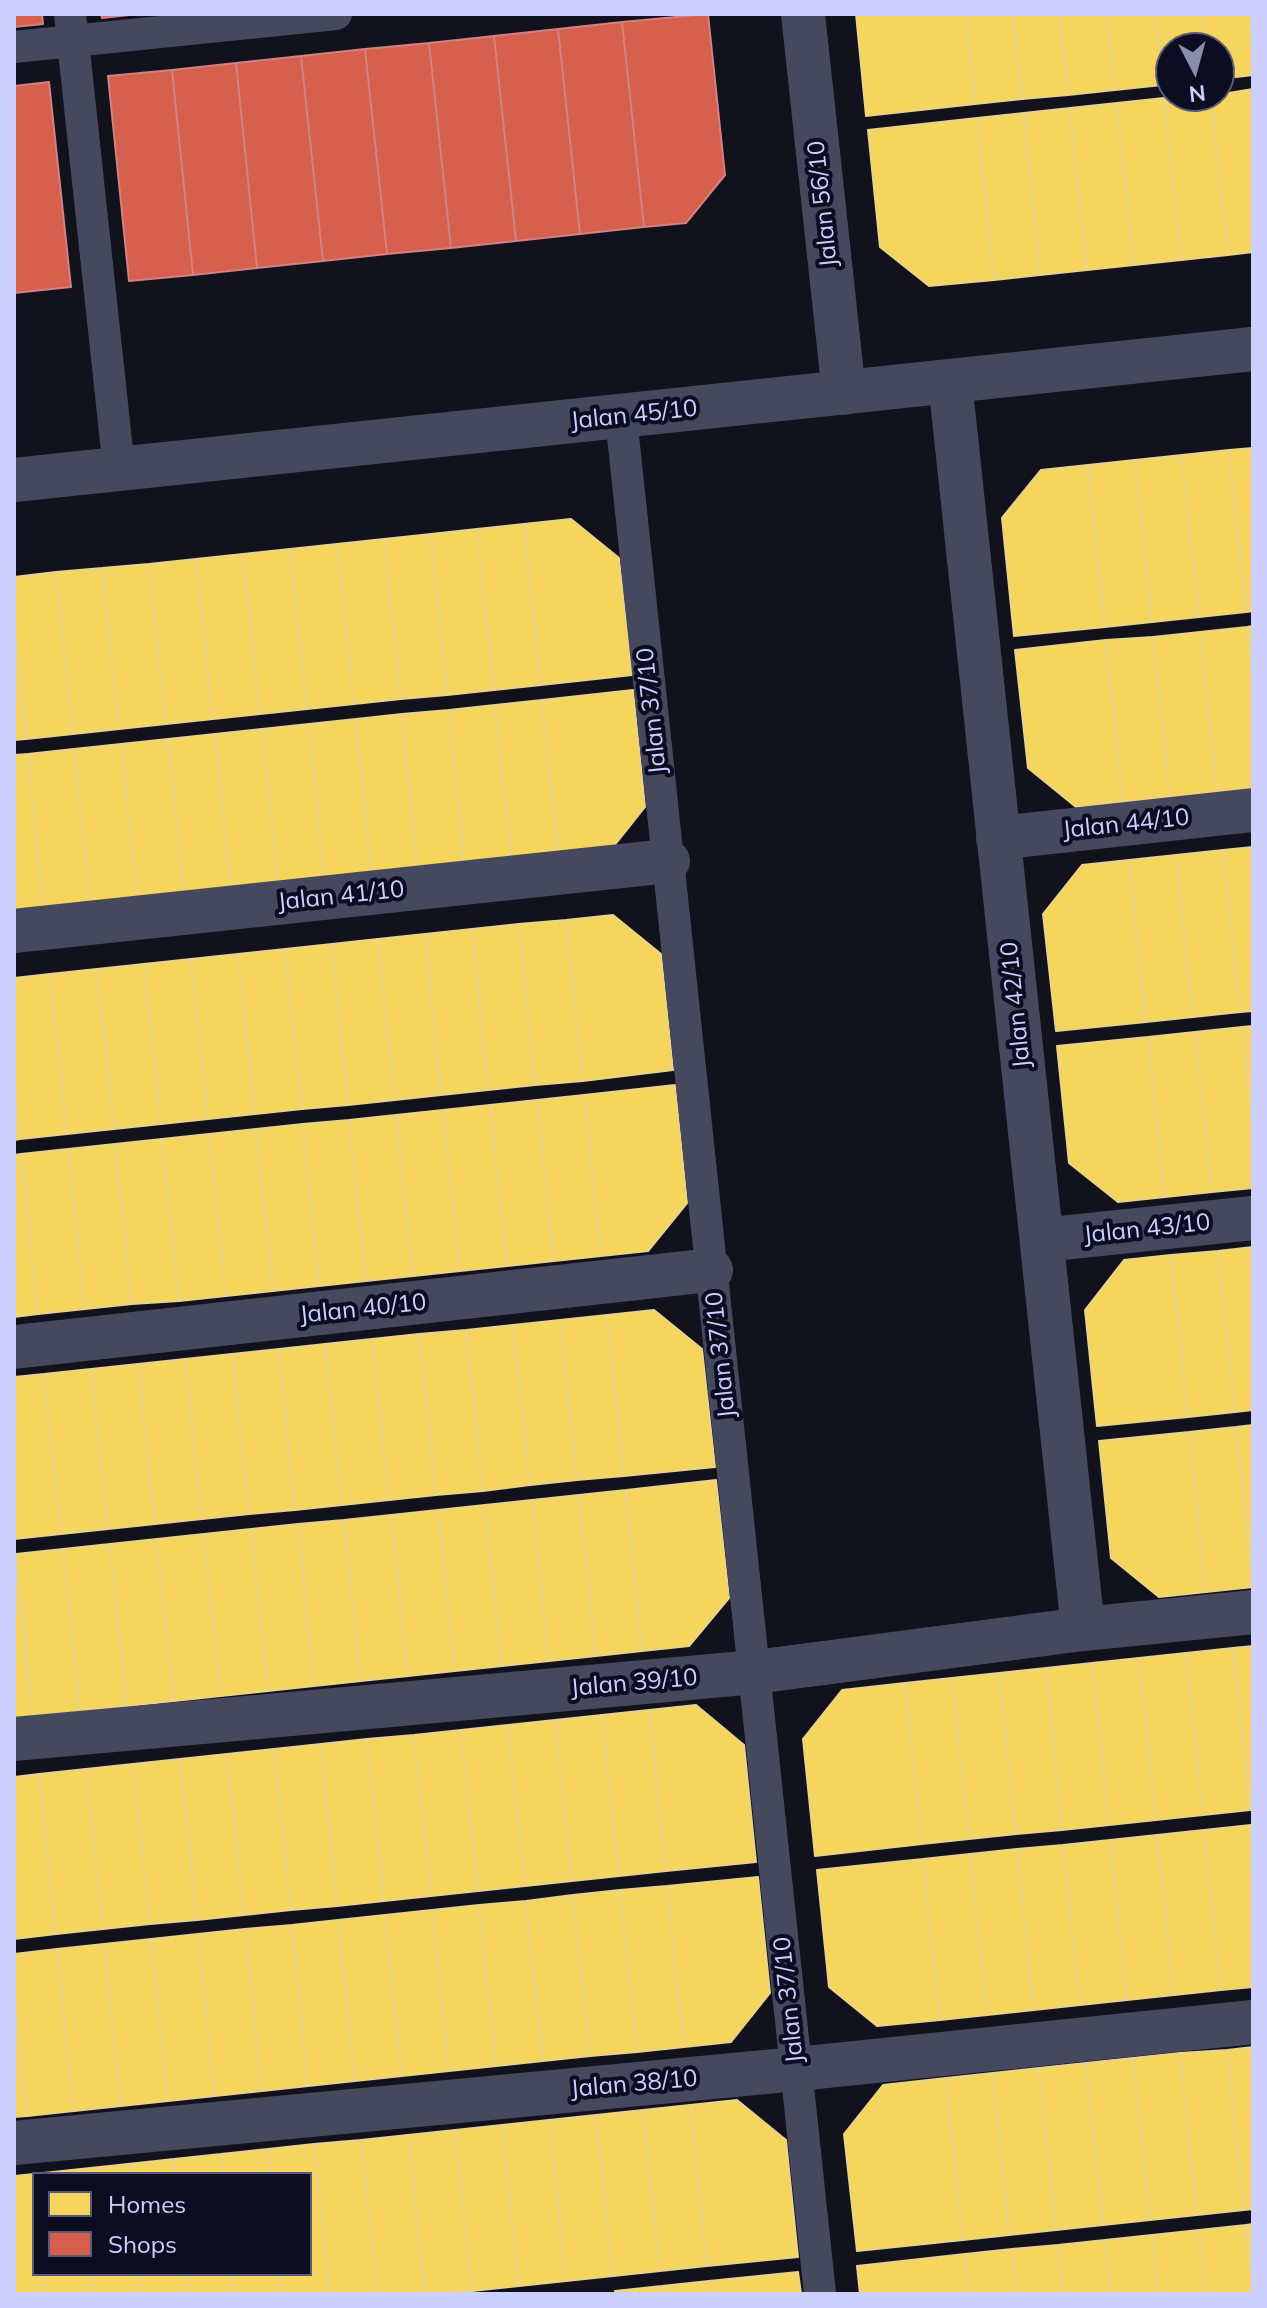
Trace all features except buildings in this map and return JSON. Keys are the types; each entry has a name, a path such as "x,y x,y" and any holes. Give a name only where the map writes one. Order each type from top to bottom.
{"street":[{"name":"Jalan 56/10","path":"803,14 844,393"},
{"name":"Jalan 45/10","path":"14,480 1253,349"},
{"name":"Jalan 42/10","path":"950,381 1083,1629"},
{"name":"Jalan 44/10","path":"998,838 1253,810"},
{"name":"Jalan 41/10","path":"14,931 668,861"},
{"name":"Jalan 43/10","path":"1042,1240 1253,1218"},
{"name":"Jalan 40/10","path":"14,1347 711,1270"},
{"name":"Jalan 39/10","path":"14,1739 755,1672 1083,1629 1253,1612"},
{"name":"Jalan 38/10","path":"14,2143 797,2069 1253,2022"}],"lane":[{"path":"14,47 71,28 336,14"},
{"path":"71,28 119,469"},
{"name":"Jalan 37/10","path":"621,417 820,2294"}]}
